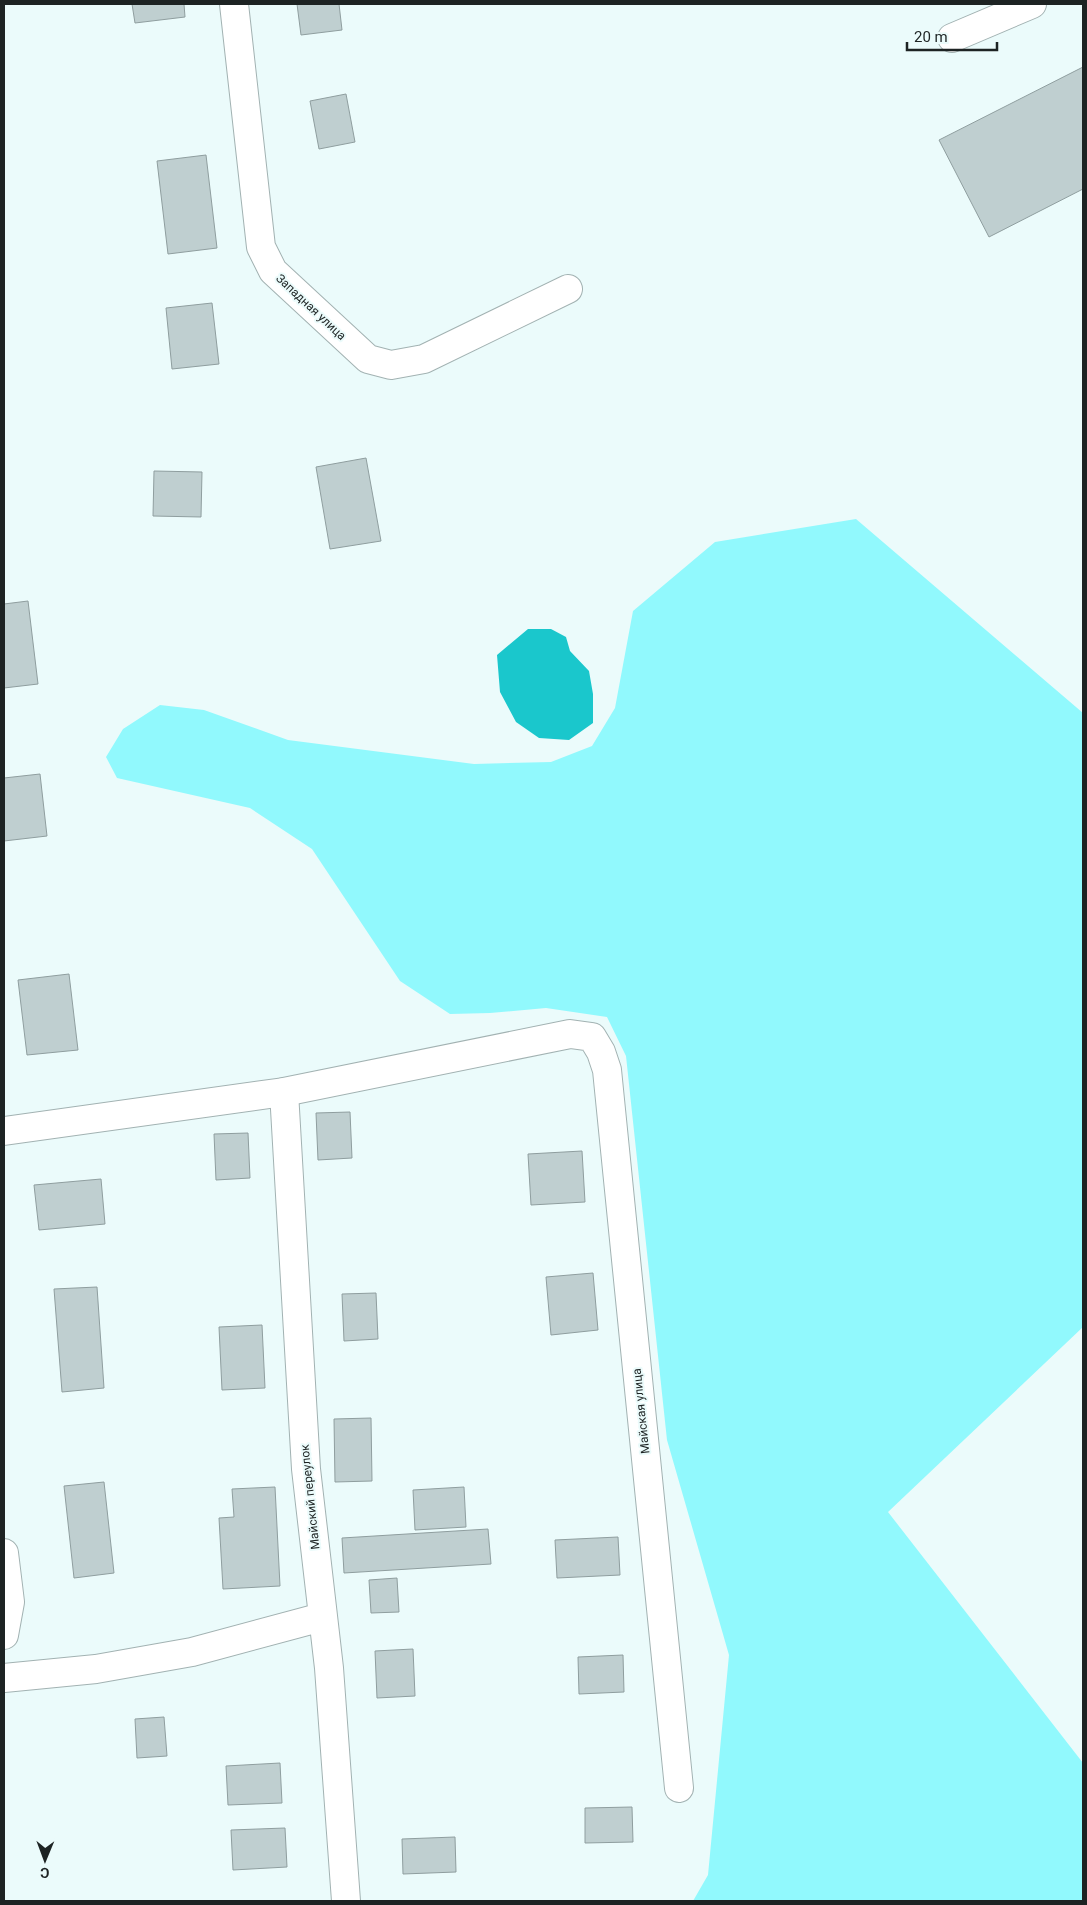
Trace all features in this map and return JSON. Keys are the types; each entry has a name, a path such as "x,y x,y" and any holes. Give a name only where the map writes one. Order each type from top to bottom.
{"street":[{"name":"Западная улица","path":"234,4 261,247 273,271 368,359 391,365 424,359 568,289"},
{"path":"952,38 1032,4"},
{"name":"Майская улица","path":"284,1092 570,1034 592,1037 601,1052 607,1070 679,1788"},
{"path":"4,1131 284,1092"},
{"name":"Майский переулок","path":"284,1092 306,1469 329,1668 346,1901"},
{"path":"4,1553 10,1602 4,1635"},
{"path":"4,1678 96,1669 192,1652 322,1617"}],"shaded area":[{"path":"856,519 1083,713 1083,1327 888,1512 1083,1763 1083,1901 693,1901 708,1875 729,1655 667,1440 626,1056 607,1017 546,1008 450,1014 400,981 312,849 250,808 117,778 106,757 123,729 160,705 204,710 288,740 474,764 551,762 592,746 615,708 633,611 715,542"},
{"path":"528,629 551,629 566,637 570,651 589,671 593,694 593,723 569,740 539,738 516,722 500,692 497,655"}],"building":[{"path":"132,4 184,4 185,17 135,23"},
{"path":"297,4 339,4 342,30 301,35"},
{"path":"1083,67 1083,189 989,237 939,140"},
{"path":"346,94 355,142 319,149 310,101"},
{"path":"206,155 217,248 168,254 157,161"},
{"path":"212,303 219,364 172,369 166,308"},
{"path":"366,458 381,541 330,549 316,467"},
{"path":"154,471 202,472 201,517 153,516"},
{"path":"28,601 38,684 4,688 4,604"},
{"path":"40,774 47,836 4,841 4,778"},
{"path":"69,974 78,1050 27,1055 18,980"},
{"path":"350,1112 352,1158 318,1160 316,1113"},
{"path":"248,1133 250,1178 216,1180 214,1134"},
{"path":"582,1151 585,1202 531,1205 528,1154"},
{"path":"101,1179 105,1224 39,1230 34,1185"},
{"path":"593,1273 598,1330 551,1335 546,1277"},
{"path":"97,1287 104,1388 62,1392 54,1289"},
{"path":"376,1293 378,1339 344,1341 342,1294"},
{"path":"262,1325 265,1388 222,1390 219,1327"},
{"path":"371,1418 372,1481 335,1482 334,1419"},
{"path":"104,1482 114,1573 74,1578 64,1486"},
{"path":"275,1487 280,1586 223,1589 219,1518 234,1517 232,1489"},
{"path":"464,1487 466,1527 415,1530 413,1490"},
{"path":"488,1529 491,1564 344,1573 342,1538"},
{"path":"618,1537 620,1575 557,1578 555,1540"},
{"path":"397,1578 399,1612 371,1613 369,1580"},
{"path":"413,1649 415,1696 377,1698 375,1651"},
{"path":"623,1655 624,1692 579,1694 578,1657"},
{"path":"164,1717 167,1756 137,1758 135,1719"},
{"path":"280,1763 282,1803 228,1805 226,1766"},
{"path":"632,1807 633,1842 585,1843 585,1808"},
{"path":"285,1828 287,1867 233,1870 231,1830"},
{"path":"455,1837 456,1872 403,1874 402,1839"}]}
